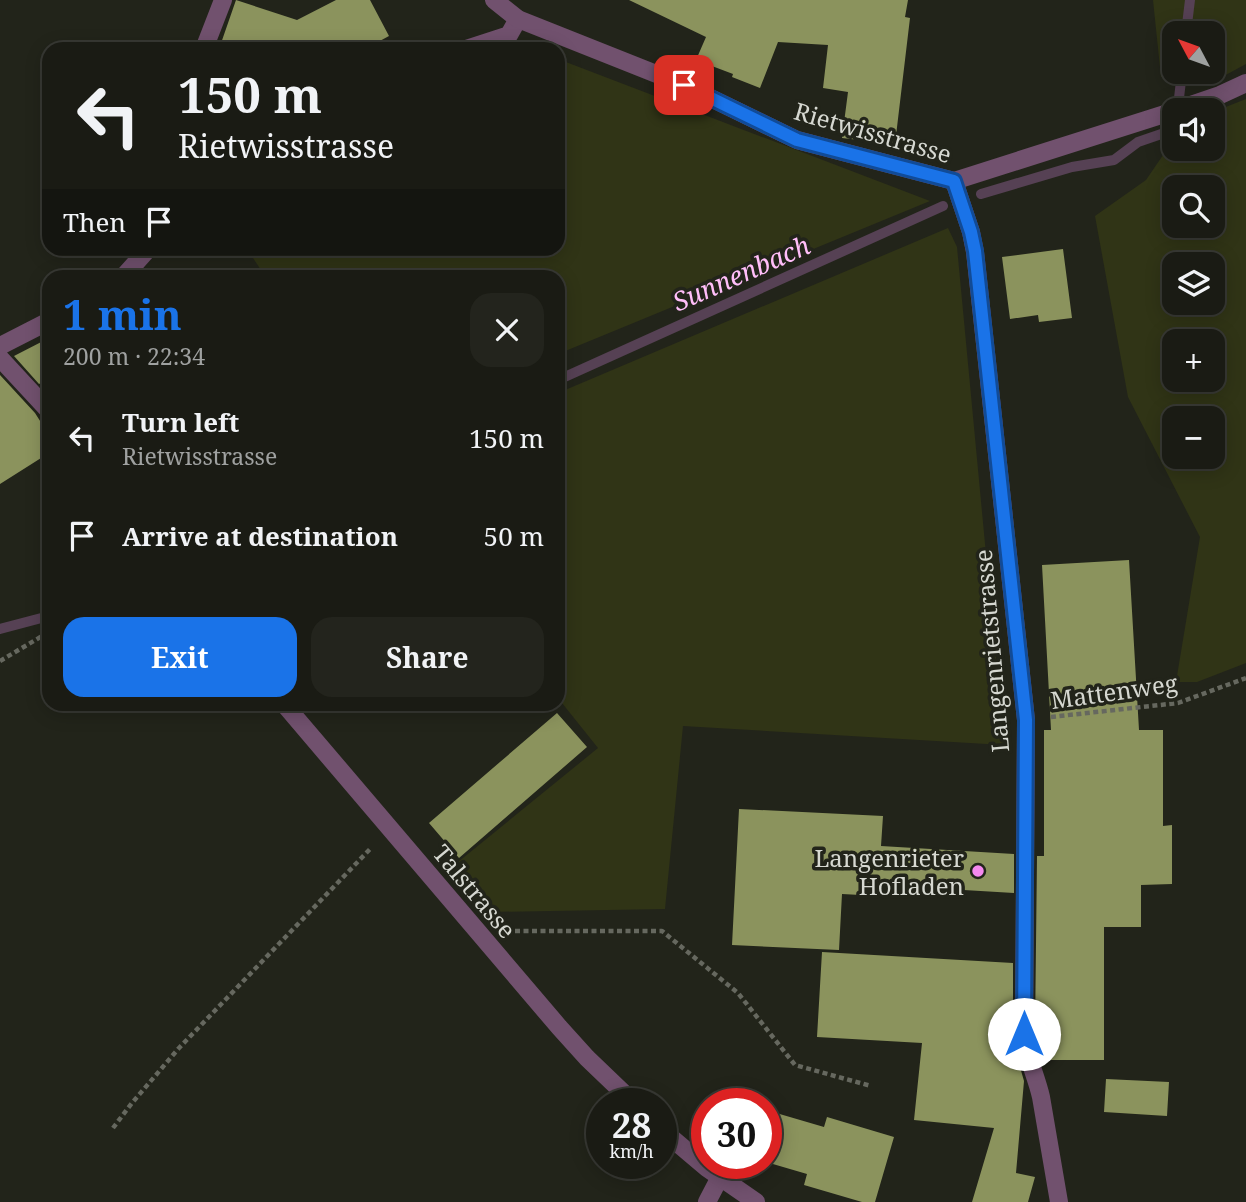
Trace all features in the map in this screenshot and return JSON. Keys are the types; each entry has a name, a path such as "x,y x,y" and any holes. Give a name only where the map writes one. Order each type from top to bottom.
{"street":[{"path":"207,42 223,0"},
{"name":"Rietwisstrasse","path":"494,0 518,19 684,85 797,140 954,181 1162,115"},
{"path":"488,42 509,35 518,19"},
{"name":"Rietwisstrasse","path":"1212,98 1246,83"},
{"name":"Langenrietstrasse","path":"954,181 975,251 1026,720 1024,1034 1028,1057 1041,1097 1059,1202"},
{"path":"129,270 142,256"},
{"path":"0,346 42,325"},
{"path":"0,358 42,403"},
{"name":"Talstrasse","path":"290,711 559,1027 619,1088"},
{"path":"677,1143 691,1155"},
{"path":"707,1202 719,1179"},
{"path":"723,1179 756,1202"}],"path":[{"path":"0,661 42,636"},
{"name":"Mattenweg","path":"1026,720 1178,702 1246,678"},
{"path":"113,1128 179,1048 390,829"},
{"path":"477,931 662,931 738,993 795,1065 871,1086"}],"green space":[{"path":"1153,0 1246,0 1246,64 1225,75 1225,21 1162,21 1162,77"},
{"path":"565,62 930,201 565,351 565,270 261,270 252,256 565,256"},
{"path":"1246,99 1246,663 1197,682 1176,682 1200,537 1165,469 1225,469 1225,406 1162,406 1162,463 1128,397 1095,216 1146,180 1162,157 1162,161 1225,161 1225,107"},
{"path":"948,228 957,247 1004,745 683,726 665,909 487,912 447,871 598,748 565,707 565,390"}],"building":[{"path":"236,0 297,20 336,0 370,0 389,36 378,42 221,42"},
{"path":"629,0 908,0 905,17 910,18 895,144 842,138 848,92 823,88 828,45 778,42 760,88 696,60 706,37"},
{"path":"1063,249 1072,318 1039,322 1038,315 1010,319 1002,257"},
{"path":"42,342 42,382 39,384 14,356"},
{"path":"0,375 42,424 42,457 0,484"},
{"path":"1129,560 1139,730 1163,730 1163,826 1172,825 1172,884 1141,885 1141,927 1104,927 1104,1060 1042,1060 1035,1033 1037,856 1044,856 1044,730 1051,730 1042,565"},
{"path":"557,713 587,747 459,858 429,823"},
{"path":"739,809 883,816 881,846 1014,854 1014,893 880,885 879,896 842,894 839,950 732,945"},
{"path":"822,952 1013,963 1013,1036 1024,1081 1016,1173 1035,1177 1028,1202 972,1202 994,1128 914,1120 922,1043 817,1037"},
{"path":"1106,1079 1169,1082 1167,1116 1104,1112"},
{"path":"782,1115 824,1127 827,1117 894,1137 875,1202 862,1202 804,1185 807,1174 782,1167"}],"waterway":[{"name":"Sunnenbach","path":"1187,21 1190,0"},
{"name":"Sunnenbach","path":"1179,98 1181,84"},
{"name":"Sunnenbach","path":"981,194 1072,167 1114,160 1138,142 1162,134"},
{"name":"Sunnenbach","path":"565,377 943,206"},
{"name":"Sunnenbach","path":"0,629 42,618"}],"place":[{"name":"Langenrieter Hofladen","path":"978,871"}],"route":[{"path":"684,85 797,140 954,181 975,251 1026,720 1024,1034"}]}
